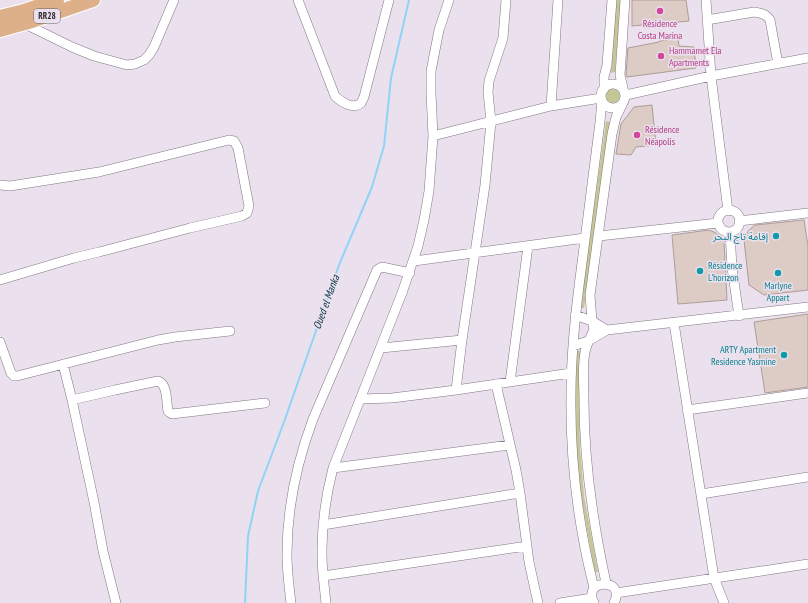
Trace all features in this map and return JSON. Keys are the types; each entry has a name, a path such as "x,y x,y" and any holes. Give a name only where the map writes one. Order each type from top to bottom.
{"main road":[{"name":"RR28","path":"5,15 24,11 57,0"},
{"name":"RR28","path":"0,30 32,21 93,0"}],"street":[{"path":"5,15 72,47 126,66 144,60 149,55 154,47 174,0"},
{"path":"298,0 335,96 347,105 354,106 360,103 364,97 389,0"},
{"path":"326,603 322,549 323,524 329,484 333,468 410,273 418,246 429,191 433,136 431,71 439,30 448,0"},
{"path":"456,390 484,192 491,122 488,88 502,38 506,0"},
{"path":"551,106 558,0"},
{"path":"560,603 593,600 592,593 594,588 585,546 576,486 570,395 575,315 600,122 604,77 607,65 612,0"},
{"path":"606,583 597,540 584,432 584,368 585,352 588,341 594,329 590,295 613,129 616,117 624,102 624,91 620,75 625,0"},
{"path":"706,0 711,76 728,211"},
{"path":"707,20 754,12 764,14 770,20 778,64"},
{"path":"624,91 808,58"},
{"path":"622,105 617,108 608,107 604,104 602,95 607,86 611,84 619,85 624,91"},
{"path":"433,136 551,106 602,95"},
{"path":"0,185 10,186 99,172 228,140 234,141 238,148 249,206 247,213 242,216 74,258 0,280"},
{"path":"732,211 736,213 739,221 738,228 730,232 721,229 718,219 724,212 732,211"},
{"path":"739,221 808,213"},
{"path":"599,236 718,223"},
{"path":"730,232 732,268 739,316"},
{"path":"414,261 585,238"},
{"path":"510,382 528,246"},
{"path":"291,603 287,555 289,522 297,469 307,434 377,270 382,267 410,273"},
{"path":"573,346 588,341 607,330 808,307"},
{"path":"575,315 592,321 607,330"},
{"path":"674,323 714,578 724,603"},
{"path":"0,342 10,371 14,376 19,376 158,340 230,331"},
{"path":"380,348 462,340"},
{"path":"62,364 72,400 103,551 116,603"},
{"path":"360,399 392,398 571,373"},
{"path":"72,400 158,381 164,385 168,410 172,414 265,403"},
{"path":"496,384 520,493 527,546 538,603"},
{"path":"687,410 808,393"},
{"path":"333,468 510,445"},
{"path":"701,494 808,477"},
{"path":"323,524 520,493"},
{"path":"323,576 527,546"},
{"path":"616,593 808,564"},
{"path":"594,588 598,585 606,583 610,585 614,588 616,593 614,603"}],"green space":[{"path":"616,0 621,0 615,72 611,73"},
{"path":"610,89 616,89 620,93 620,99 616,103 610,103 606,99 606,93"},
{"path":"606,121 610,122 584,308 580,308"},
{"path":"576,351 581,351 579,407 580,448 584,496 598,572 595,572 592,557 577,464 575,437"}],"building":[{"name":"Résidence Costa Marina","path":"632,0 686,0 689,21 632,26"},
{"name":"Hammamet Ela Apartments","path":"678,39 679,46 694,47 696,68 627,77 628,48 659,41"},
{"name":"Résidence Néapolis","path":"652,105 656,145 636,147 631,155 616,154 621,124 634,107"},
{"path":"804,220 808,246 808,290 764,295 749,285 744,240 748,231 755,225"},
{"name":"Résidence L'horizon","path":"709,230 716,233 724,242 727,300 678,304 672,235"},
{"name":"ARTY Apartment Residence Yasmine","path":"808,314 808,387 765,393 754,322"}],"waterway":[{"name":"Oued el Manka","path":"245,603 248,536 258,491 339,265 372,187 384,146 391,78 409,0"}],"place":[{"name":"Résidence Costa Marina","path":"660,11"},
{"name":"Hammamet Ela Apartments","path":"661,56"},
{"name":"Résidence Néapolis","path":"637,135"},
{"name":"إقامة تاج البحر","path":"776,236"},
{"name":"Résidence L'horizon","path":"700,271"},
{"name":"Marlyne Appart","path":"778,273"},
{"name":"ARTY Apartment Residence Yasmine","path":"784,355"}]}
